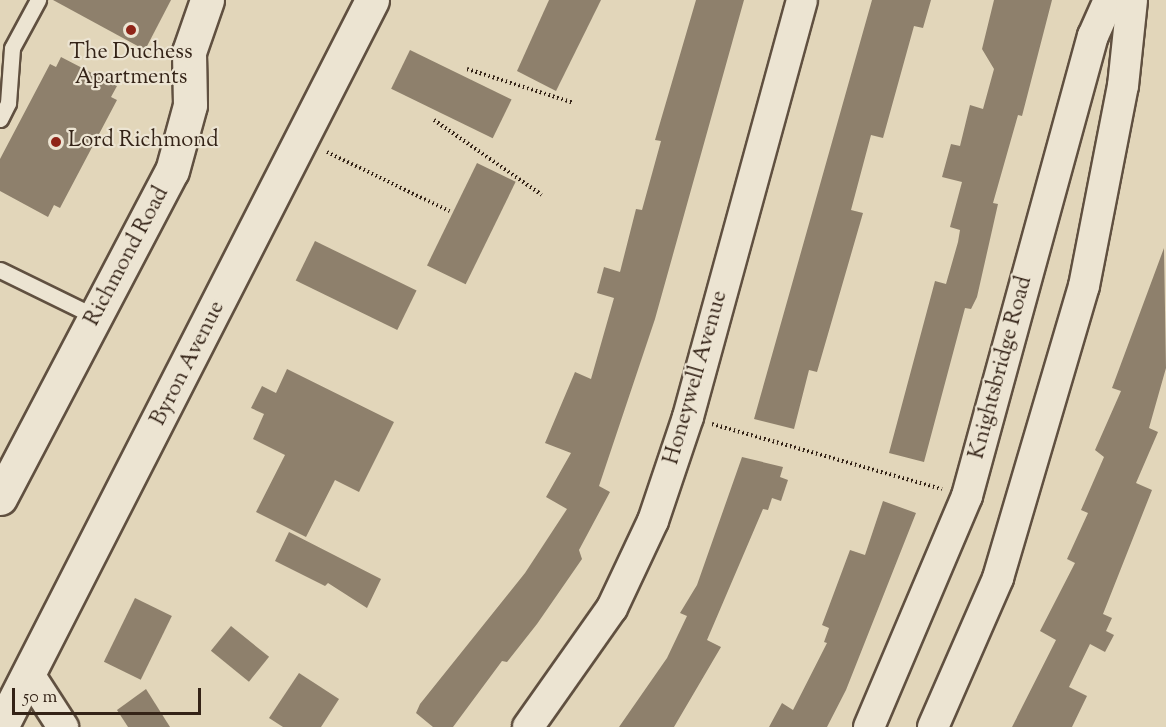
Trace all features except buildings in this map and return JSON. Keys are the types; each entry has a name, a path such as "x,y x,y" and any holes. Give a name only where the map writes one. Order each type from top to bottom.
{"street":[{"name":"Richmond Road","path":"0,498 172,171 190,105 189,52 207,0"},
{"name":"Byron Avenue","path":"1,727 30,676 372,0"},
{"name":"Honeywell Avenue","path":"528,727 612,608 653,521 688,417 802,0"},
{"name":"Knightsbridge Road","path":"869,727 967,496 1093,36 1108,0"},
{"path":"933,727 998,578 1084,286 1123,86 1132,0"},
{"path":"30,676 63,727"}],"lane":[{"path":"0,119 8,103 12,48 38,0"},
{"path":"0,270 96,317"}],"path":[{"path":"467,69 574,103"},
{"path":"434,120 542,195"},
{"path":"302,140 449,211"},
{"path":"688,417 967,496"}],"place":[{"name":"The Duchess Apartments","path":"131,30"},
{"name":"Lord Richmond","path":"56,142"}]}
